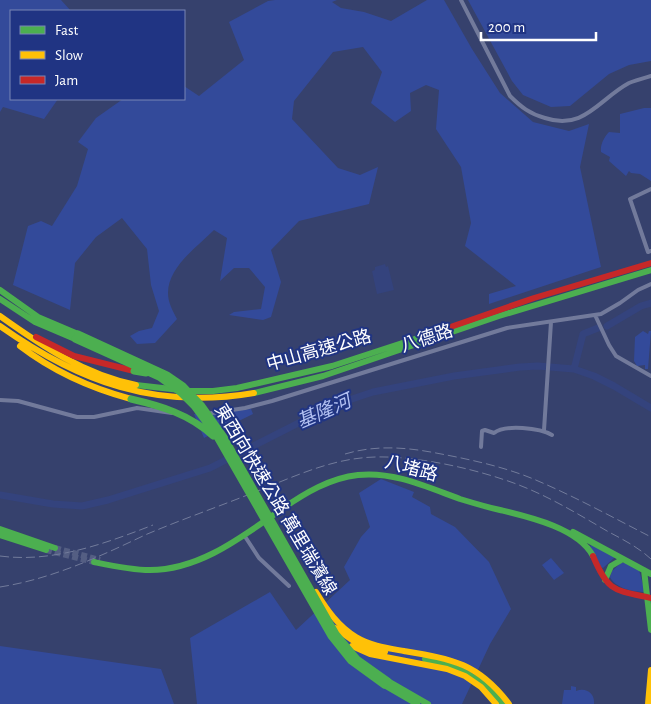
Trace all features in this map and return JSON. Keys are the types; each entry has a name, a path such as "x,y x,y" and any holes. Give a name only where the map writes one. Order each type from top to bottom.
{"main road":[{"name":"中山高速公路","path":"0,315 45,348 68,361 117,380 139,386 173,390 214,391 244,387 306,373 504,308 651,264"},
{"name":"中山高速公路","path":"0,326 15,338 50,359 106,385 141,393 213,398 248,394 310,380 502,315 651,270"},
{"name":"東西向快速公路 萬里瑞濱線","path":"0,290 19,308"},
{"name":"東西向快速公路 萬里瑞濱線","path":"0,299 158,377 181,393 194,406 217,437 331,636 351,661 386,683 428,704"},
{"path":"0,315 67,353 134,371 165,377 190,396 208,417 315,609 352,641 363,646 382,652 429,659 468,672 494,693 502,704"},
{"path":"0,330 36,357 76,382 102,392 173,410 201,426 215,439 315,609 336,634 360,650 377,656 418,662 455,672 482,687 496,704"},
{"name":"東西向快速公路 萬里瑞濱線","path":"77,337 156,369 183,386 192,395 224,437 343,644 362,664 399,694 416,704"},
{"name":"八堵路","path":"605,580 584,543 534,517 471,502 386,475 357,474 322,484 219,551 182,566 157,570 129,570 97,561 142,566 180,562 194,558 217,548 314,483 344,472 374,469 406,476 534,517 588,539 651,574"},
{"path":"0,529 55,548"},
{"path":"0,535 46,550"},
{"path":"284,544 328,612 343,628 361,640 385,648 445,658 466,665 484,676 499,690 509,704"},
{"path":"623,559 612,564 605,580 616,589 650,598"},
{"path":"644,570 650,598 651,630"},
{"path":"648,704 651,670"},
{"path":"399,694 412,704"}],"street":[{"path":"460,0 510,96 522,108 535,115 563,122 575,120 589,113 629,83 651,76"},
{"path":"651,190 630,199 648,252 651,252"},
{"name":"八德路","path":"0,400 18,401 70,415 87,417 137,408 186,414 216,413 250,407 291,396 507,328 595,315 610,310 638,290 651,284"},
{"path":"595,315 609,346 616,356 651,376"},
{"path":"544,430 551,322"},
{"path":"481,448 482,431 485,430 494,433 498,430 523,428 544,430 552,434"},
{"path":"244,535 259,558 289,586"}],"shaded area":[{"path":"0,0 61,0 70,10 10,10 10,100 57,100 44,119 3,107 0,112"},
{"path":"337,0 332,2 341,8 364,12 391,21 427,0 444,0 500,93 533,122 569,131 589,124 580,167 601,267 489,304 489,294 516,286 465,246 471,223 461,167 436,129 439,90 426,85 410,93 411,111 395,122 371,103 382,72 363,47 333,52 294,101 292,119 338,168 360,175 378,167 369,204 299,221 271,250 281,282 271,317 263,320 229,315 234,312 261,309 265,287 249,268 234,268 220,281 227,238 214,230 178,266 169,284 168,297 177,319 155,343 137,344 130,336 139,331 152,328 159,311 151,285 147,249 122,218 96,237 75,263 70,310 13,285 28,226 41,221 52,226 77,186 88,149 78,142 96,118 122,100 185,100 185,87 199,96 244,60 229,22 268,1"},
{"path":"468,0 651,0 651,61 629,65 609,74 570,106 551,107 523,95 512,81"},
{"path":"651,108 651,181 640,174 629,171 626,176 609,161 610,157 601,152 603,141 609,132 620,133 620,114"},
{"path":"385,264 386,267 388,266 394,290 377,294 372,271 375,270 375,267"},
{"path":"643,331 648,334 651,331 648,369 645,369 645,365 637,366 634,361 635,337"},
{"path":"251,409 253,414 204,438 194,414"},
{"path":"381,479 414,492 412,497 430,507 431,514 455,527 489,562 511,609 490,644 462,704 197,704 190,638 270,592 296,630 350,580 344,567 361,537 370,527 359,493"},
{"path":"592,545 614,556 614,558 603,568 601,567 590,546"},
{"path":"551,558 564,573 554,580 542,565"},
{"path":"621,563 627,563 639,570 645,592 625,589 612,581 610,577 612,571"},
{"path":"0,646 161,669 174,704 0,704"},
{"path":"571,686 576,687 576,691 586,690 589,692 593,697 594,704 562,704 564,690 571,690"}],"waterway":[{"path":"607,326 641,306 651,303"},
{"path":"574,369 583,334 598,328"},
{"name":"基隆河","path":"0,495 53,504 82,506 108,500 210,468 334,405 373,392 454,376 520,367 538,366 574,369 614,386 651,408"}],"tunnel":[{"path":"55,548 100,560"},
{"path":"46,550 94,562"}],"railway":[{"path":"345,454 368,449 401,448 436,453 496,466 520,474 592,506 651,537"},
{"path":"0,587 56,573 145,535 305,472 347,460 377,457 395,457 451,465 516,484 543,495 569,509 630,544 651,559"},
{"path":"0,556 39,557 78,550 116,539 153,525"}],"traffic: fast":[{"path":"254,393 323,376 499,316 651,270"},
{"path":"0,290 38,317 78,334"},
{"path":"0,299 35,322 75,339"},
{"path":"136,385 189,391 237,388 332,366 436,332"},
{"path":"78,334 167,375 183,386 202,406 224,437 336,634 357,659 388,681"},
{"path":"75,339 159,377 181,393 194,406 217,437 331,636 351,661 384,685"},
{"path":"134,371 146,373"},
{"path":"131,399 184,416 213,436"},
{"path":"94,562 129,569 150,570 186,564 220,550 318,487 338,479 371,474 410,481 460,499 552,525 576,538 586,546 593,556"},
{"path":"0,529 55,548"},
{"path":"573,532 651,574"},
{"path":"0,535 46,550"},
{"path":"605,580 611,566 623,559"},
{"path":"644,570 651,630"},
{"path":"425,659 448,665 468,674 487,687 503,704"},
{"path":"388,681 428,704"},
{"path":"384,685 417,704"}],"traffic: slow":[{"path":"0,316 48,348 82,367 136,385"},
{"path":"0,326 59,362 89,376 120,387 151,394 184,398 254,393"},
{"path":"20,346 46,364 73,378 101,390 131,399"},
{"path":"316,592 333,617 356,637 367,643 450,660 463,665 475,671 498,690 509,704"},
{"path":"335,628 358,644 385,652"},
{"path":"352,646 370,654 447,669 465,676 481,687 496,704"},
{"path":"648,704 651,670"}],"traffic: jam":[{"path":"436,332 534,298 651,263"},
{"path":"36,337 74,356 134,371"},
{"path":"593,556 603,577 614,588 651,598"}]}
